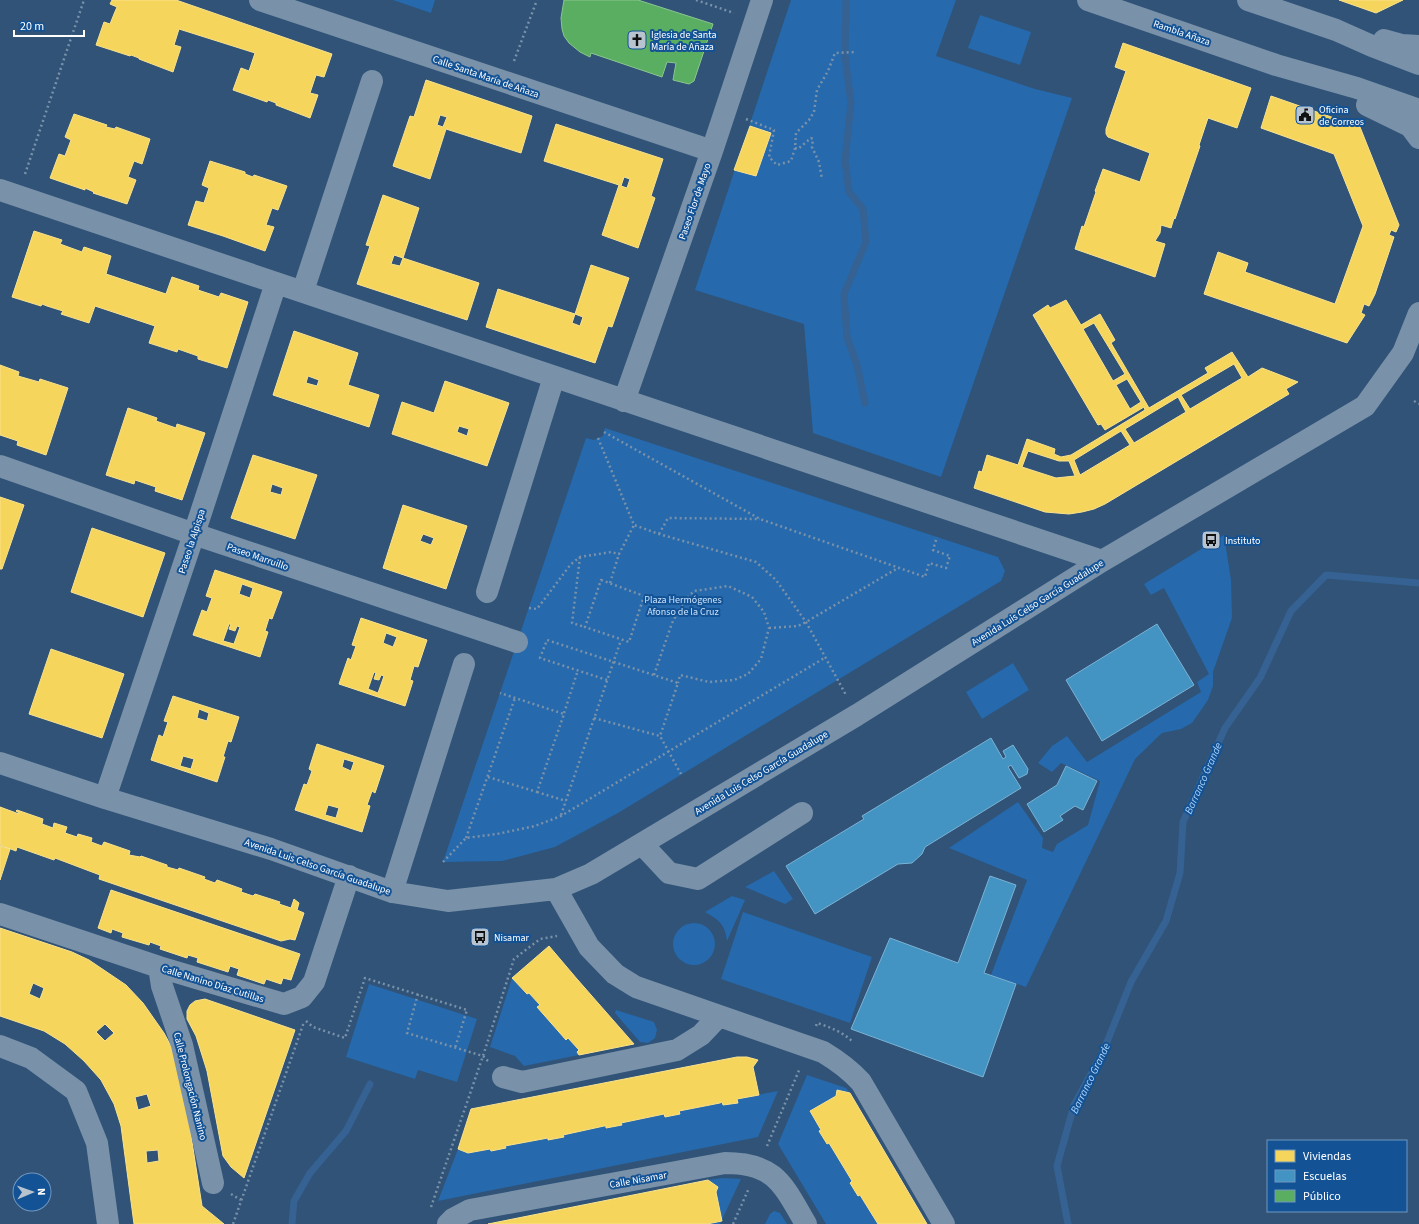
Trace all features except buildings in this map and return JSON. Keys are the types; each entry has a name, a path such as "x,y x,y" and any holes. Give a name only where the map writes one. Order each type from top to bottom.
{"street":[{"name":"Calle Santa María de Añaza","path":"260,0 712,151"},
{"name":"Rambla Añaza","path":"1088,0 1276,65"},
{"path":"1248,0 1336,30 1419,64"},
{"name":"Paseo Flor de Mayo","path":"624,401 712,151 759,10"},
{"path":"1336,30 1402,45 1419,46"},
{"path":"1276,65 1357,88 1419,110"},
{"path":"1276,65 1354,98 1410,126 1419,138"},
{"path":"303,291 372,81"},
{"path":"5,194 303,291 554,378 1102,561"},
{"name":"Paseo la Alpispa","path":"105,798 194,534 276,283"},
{"name":"Avenida Luis Celso García Guadalupe","path":"0,763 105,798 272,849 392,892 448,901 556,889 591,874 642,844 857,715 1102,561 1365,406 1403,353 1419,313"},
{"path":"487,592 554,378"},
{"name":"Paseo Marruillo","path":"0,466 194,534 517,642"},
{"path":"392,892 464,664"},
{"path":"642,844 669,873 698,879 802,813"},
{"name":"Calle Nanino Díaz Cutillas","path":"0,914 159,967 284,1004 302,997 314,982 349,876"},
{"path":"556,889 589,948 615,974 636,987 718,1017 823,1052 850,1070 861,1082 944,1224"},
{"name":"Calle Prolongación Nanino","path":"159,967 162,986 182,1045 213,1183"},
{"path":"503,1077 522,1082 677,1050 701,1035 718,1017"},
{"path":"0,1046 31,1058 76,1091 97,1143 108,1224"},
{"name":"Calle Nisamar","path":"448,1224 453,1219 470,1210 717,1164 736,1163 758,1167 782,1184 806,1224"}],"path":[{"path":"5,194 84,0"},
{"path":"506,82 537,0"},
{"path":"696,0 759,10"},
{"path":"725,110 774,130 769,157 777,165 791,161 795,148 796,132 809,120 814,112 817,90 828,71 835,53 856,52"},
{"path":"795,148 798,149 811,138 813,139 812,147 819,162 822,179"},
{"path":"1414,401 1419,404"},
{"path":"604,432 760,519 925,577 930,563 946,568 950,556 933,550 937,537"},
{"path":"598,438 634,525 659,534 756,562 776,580 806,622 857,715"},
{"path":"659,534 668,518 760,519"},
{"path":"610,583 619,554 634,525"},
{"path":"529,608 537,609 571,564 580,556 610,552 619,554"},
{"path":"580,556 572,623 629,642 644,596 601,580 585,627"},
{"path":"769,628 798,626 898,568"},
{"path":"654,675 672,623 684,601 694,591 728,586 752,597 764,612 769,628 761,659 748,674 734,680 709,682 680,675 660,736 681,774"},
{"path":"607,680 540,658 546,640 678,683"},
{"path":"561,816 621,640"},
{"path":"466,838 497,834 535,826 561,816 826,657"},
{"path":"537,792 578,670"},
{"path":"500,693 564,714"},
{"path":"443,862 466,838 515,698"},
{"path":"594,718 660,736"},
{"path":"488,777 566,801"},
{"path":"430,1209 483,1056 514,959 540,938 557,937 576,925"},
{"path":"232,1224 305,1020 313,1028 345,1038 365,978 467,1010 455,1048"},
{"path":"418,994 407,1033 483,1056 503,1077"}],"green space":[{"path":"393,0 435,0 431,13"},
{"path":"791,0 956,0 936,56 1035,89 1072,98 941,477 813,433 804,324 695,290"},
{"path":"980,15 1031,32 1020,65 968,48"},
{"name":"Plaza Hermógenes Afonso de la Cruz","path":"605,428 998,557 1005,571 1001,581 618,813 555,847 502,861 443,862 586,438 594,440 603,436"},
{"path":"1224,535 1231,580 1232,618 1213,672 1213,686 1208,700 1192,723 1181,729 1162,733 1135,759 1026,987 991,975 1027,880 949,848 1018,802 1043,838 1042,848 1053,852 1057,844 1088,825 1100,781 1061,763 1052,772 1038,763 1052,746 1067,736 1087,762 1201,692 1197,682 1209,674 1164,588 1151,595 1144,584"},
{"path":"1013,663 1029,690 982,719 966,692"},
{"path":"774,871 793,899 785,904 745,887"},
{"path":"732,896 745,900 727,941 723,926 705,912"},
{"path":"743,912 872,957 850,1023 721,979"},
{"path":"690,923 698,923 706,926 712,932 715,944 712,956 706,962 698,965 690,965 682,962 676,956 673,948 673,940 676,932 682,926"},
{"path":"512,978 526,994 529,993 540,1005 538,1007 579,1050 577,1052 579,1055 524,1066 515,1056 490,1047"},
{"path":"369,984 477,1019 457,1082 418,1070 415,1079 346,1057"},
{"path":"616,1010 654,1022 657,1030 655,1038 648,1043 640,1042 615,1013"},
{"path":"807,1075 846,1088 850,1093 837,1090 836,1096 810,1111 821,1130 819,1131 826,1144 829,1143 852,1181 850,1183 858,1196 860,1195 878,1224 826,1224 778,1144"},
{"path":"778,1091 758,1137 438,1201 458,1149 468,1153 490,1149 491,1151 505,1148 505,1146 548,1138 564,1137 563,1135 604,1126 607,1128 621,1125 621,1123 664,1114 665,1117 679,1114 679,1111 722,1102 723,1105 737,1103 737,1099"},
{"path":"722,1178 741,1179 722,1220 716,1192 718,1187 708,1180"},
{"path":"774,1211 780,1213 787,1224 765,1224 770,1214"},
{"path":"721,1221 720,1224 707,1224"}],"waterway":[{"path":"846,0 845,56 851,103 845,161 849,192 863,209 866,242 844,294 847,337 857,365 865,403"},
{"name":"Barranco Grande","path":"1068,1224 1057,1166 1074,1105 1103,1052 1131,982 1166,921 1180,873 1183,822 1225,728 1260,678 1291,611 1326,575 1419,583"},
{"path":"292,1224 294,1201 310,1173 346,1131 370,1084"}],"place":[{"name":"Iglesia de Santa María de Añaza","path":"637,40"},
{"name":"Oficina de Correos","path":"1305,115"},
{"name":"Instituto","path":"1211,540"},
{"name":"Nisamar","path":"480,937"}]}
